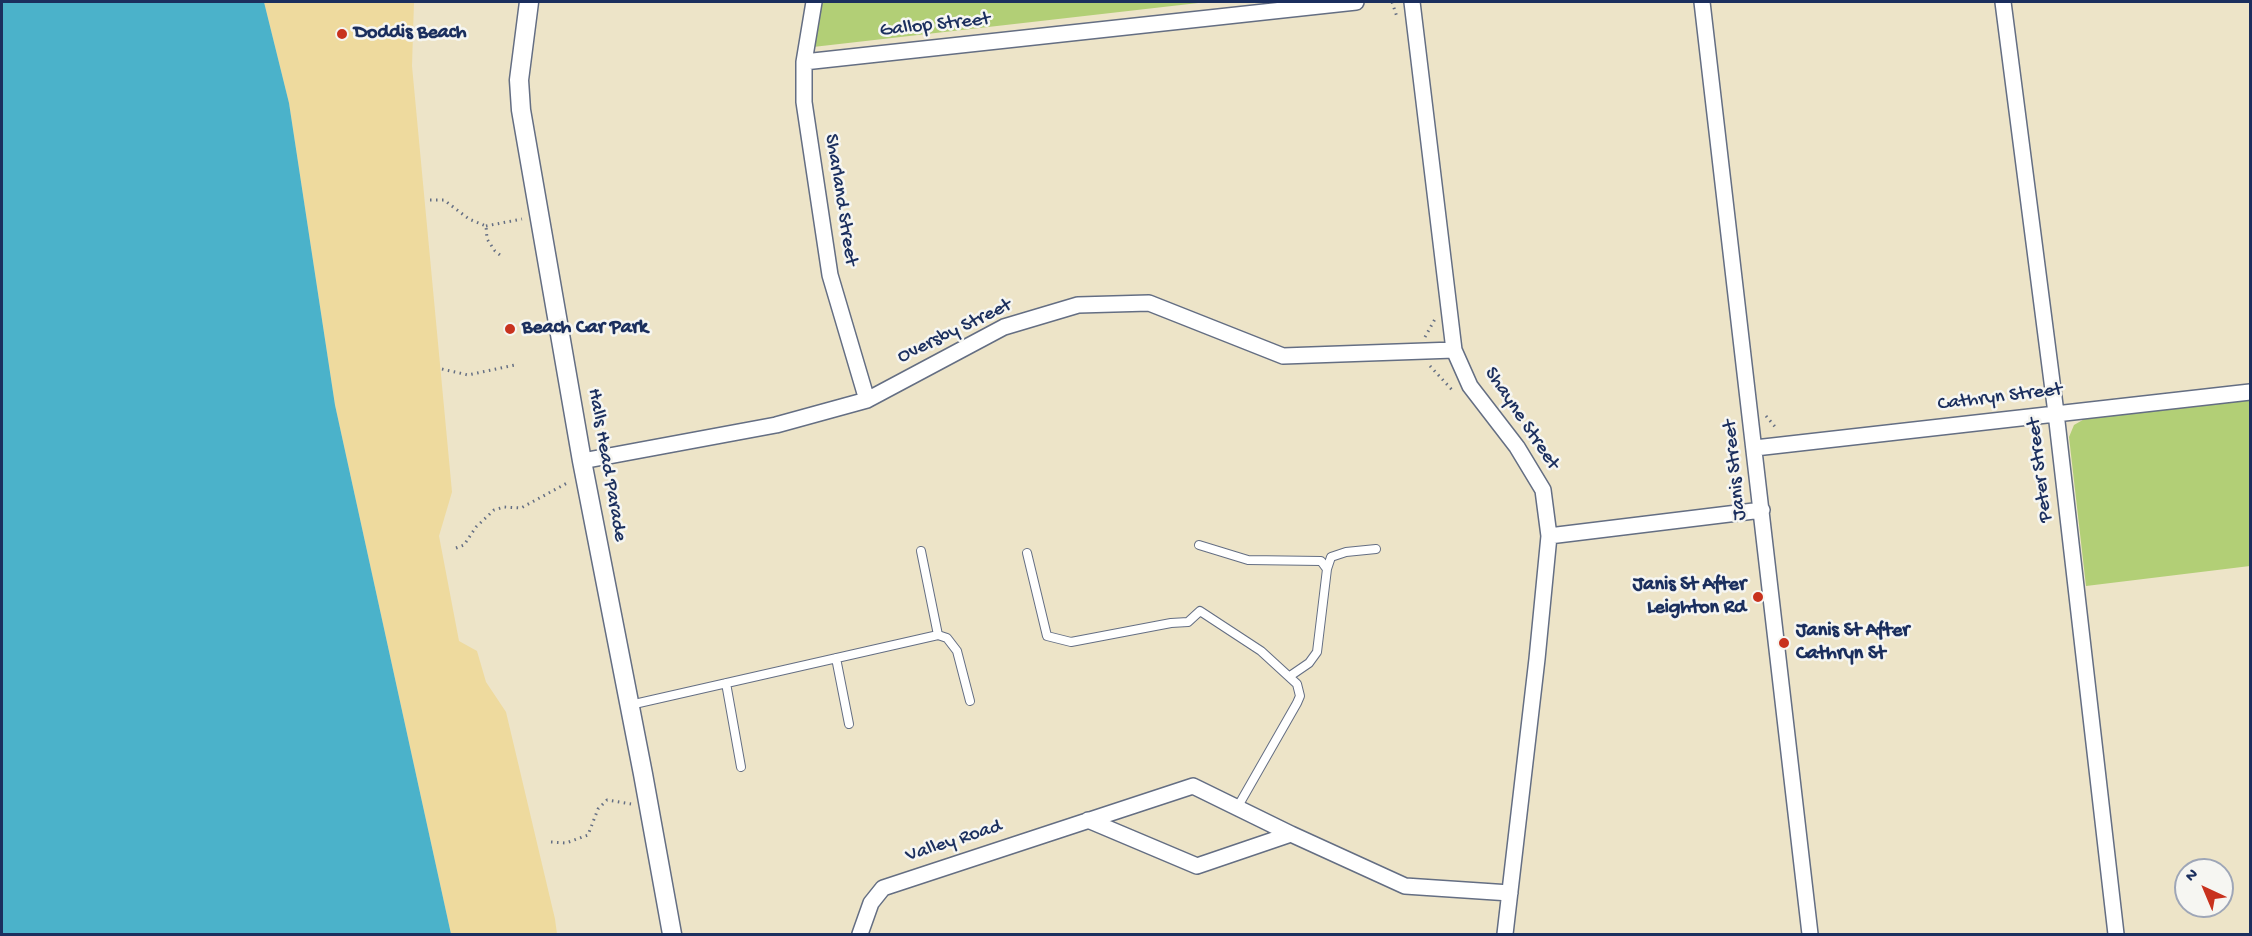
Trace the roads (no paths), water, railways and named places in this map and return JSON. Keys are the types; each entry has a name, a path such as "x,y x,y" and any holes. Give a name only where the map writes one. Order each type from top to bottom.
{"street":[{"name":"Halls Head Parade","path":"529,2 519,80 521,110 582,461 672,934"},
{"name":"Sharland Street","path":"814,2 804,62 804,102 830,275 867,400"},
{"name":"Gallop Street","path":"804,62 1356,2"},
{"name":"Shayne Street","path":"1412,2 1454,351 1470,386 1518,447 1543,490 1549,536 1505,934"},
{"name":"Janis Street","path":"1702,2 1810,934"},
{"name":"Peter Street","path":"2003,2 2056,413 2116,934"},
{"name":"Oversby Street","path":"582,461 776,425 867,400 1005,327 1078,305 1149,303 1283,356 1454,351"},
{"name":"Cathryn Street","path":"1755,448 2250,392"},
{"path":"1549,536 1761,510"},
{"name":"Valley Road","path":"860,934 871,903 883,888 1193,786 1405,886 1510,893"},
{"path":"1088,820 1197,866 1291,834"}],"lane":[{"path":"1199,545 1248,560 1321,561 1327,569"},
{"path":"1290,676 1309,663 1317,652 1327,569 1331,557 1346,552 1376,549"},
{"path":"921,551 938,635"},
{"path":"1026,553 1047,636 1071,642 1171,623 1188,622 1200,611 1261,651 1297,684 1300,696 1297,703 1238,808"},
{"path":"630,705 938,635 948,638 957,651 970,701"},
{"path":"836,658 849,724"},
{"path":"726,683 741,767"}],"water":[{"path":"2,2 264,2 289,103 335,405 451,934 2,934"}],"place":[{"name":"Doddis Beach","path":"342,34"},
{"name":"Beach Car Park","path":"510,329"},
{"name":"Janis St After Leighton Rd","path":"1758,597"},
{"name":"Janis St After Cathryn St","path":"1784,643"}]}
